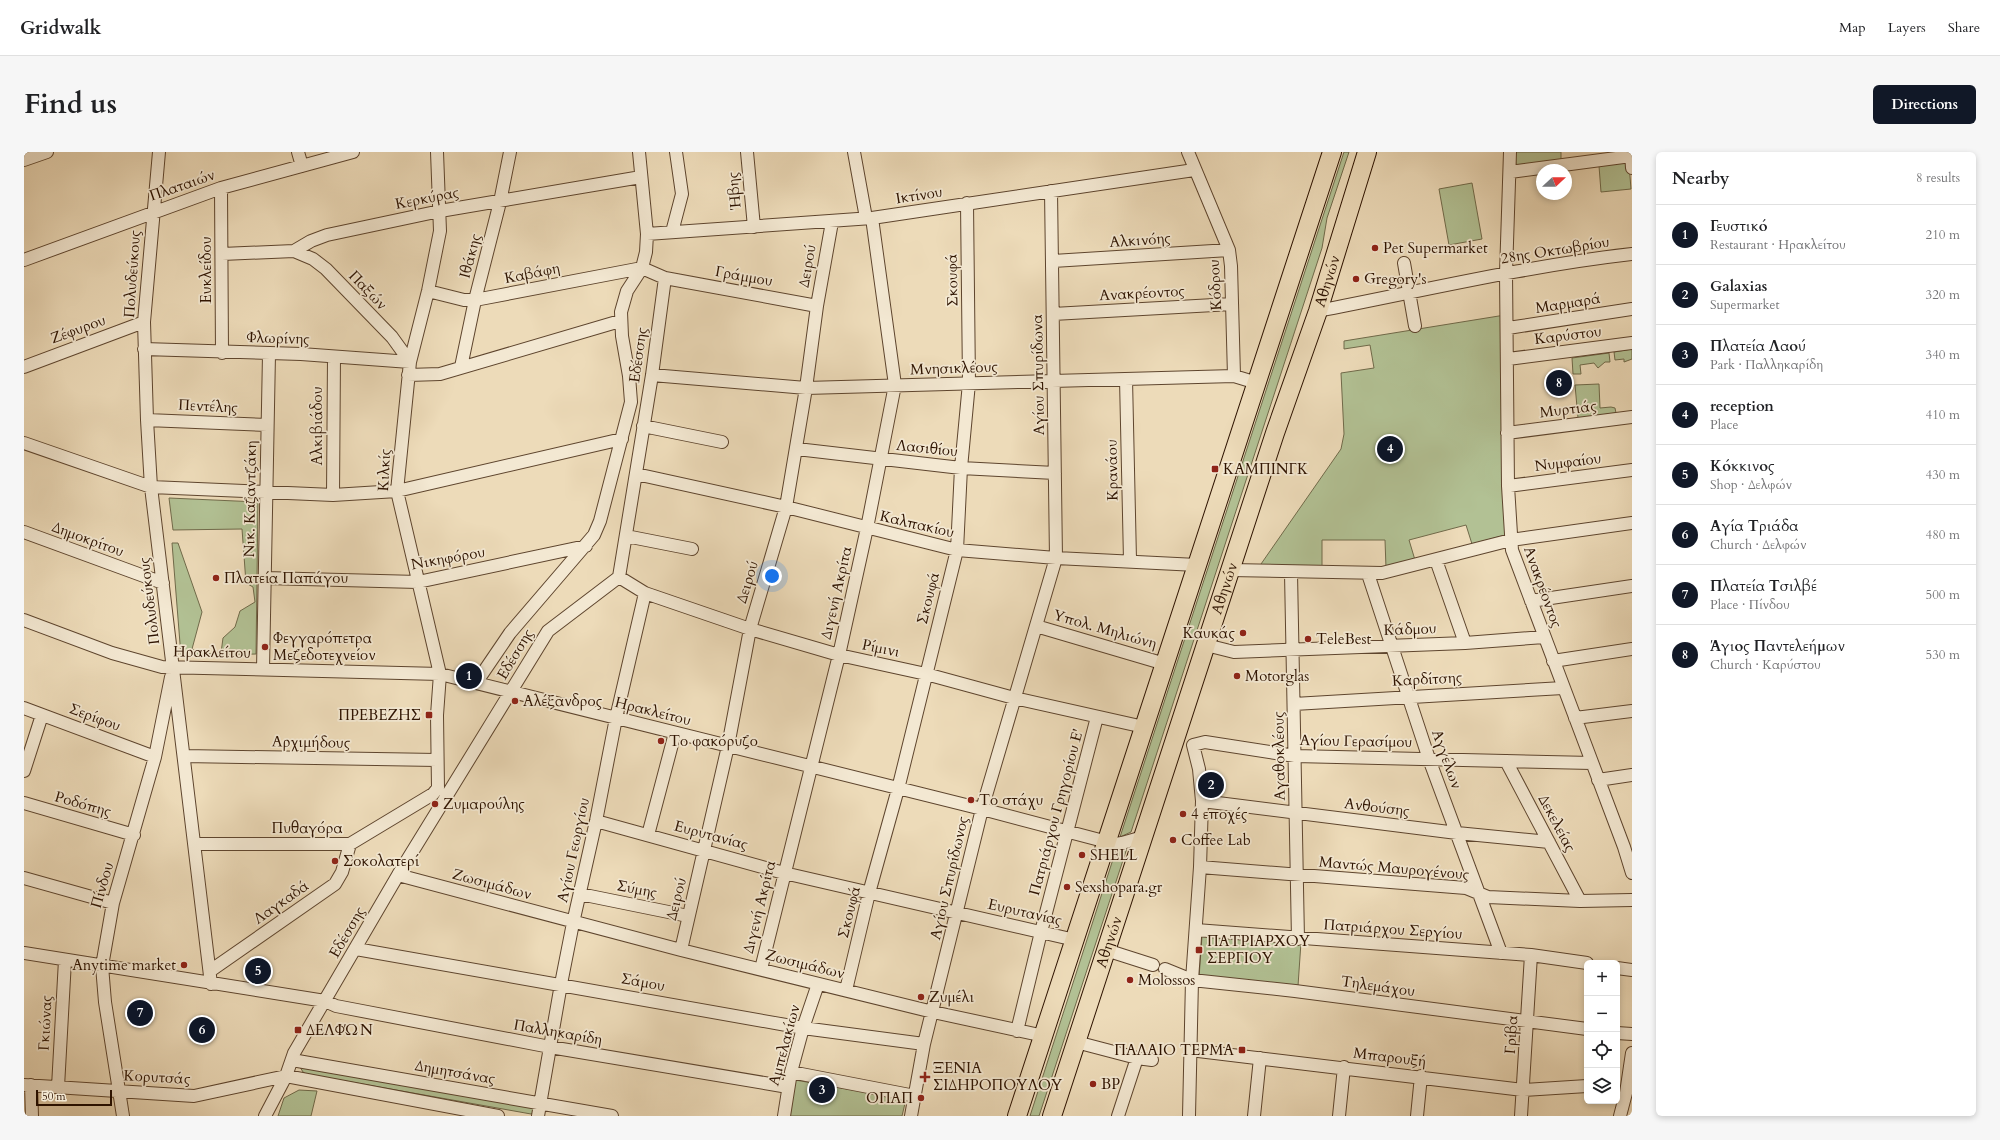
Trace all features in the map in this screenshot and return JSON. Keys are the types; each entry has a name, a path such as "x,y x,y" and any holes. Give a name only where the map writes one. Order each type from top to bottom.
{"highway":[{"path":"1017,1116 1332,152"},
{"name":"Αθηνών","path":"1052,1116 1230,570 1318,311 1367,152"}],"street":[{"path":"24,160 47,152"},
{"name":"Πολυδεύκους","path":"159,152 144,322 146,420 151,487 211,984"},
{"path":"298,152 302,166"},
{"name":"Πλαταιών","path":"24,260 221,188 353,152"},
{"name":"Κιλκίς","path":"436,152 440,231 428,291 410,362 397,492 440,674 437,715 438,788"},
{"name":"Ιθάκης","path":"462,367 475,300 500,202 510,152"},
{"name":"Εδέσσης","path":"476,683 510,633 586,546 594,535 600,521 631,402 631,389 620,321 626,291 642,268 647,234 639,152"},
{"path":"672,232 682,194 676,152"},
{"name":"Ήβης","path":"747,152 754,227"},
{"name":"Διγενή Ακρίτα","path":"761,969 838,655 867,528 895,385 869,218 854,152"},
{"name":"Κόδρου","path":"1188,152 1194,170 1229,250 1231,266 1234,376"},
{"name":"Ανακρέοντος","path":"1510,152 1506,273 1508,328 1508,486 1512,550 1598,780 1628,847 1632,873"},
{"path":"1510,172 1631,154 1632,168"},
{"name":"Ικτίνου","path":"647,234 832,222 869,218 1194,170"},
{"name":"Κερκύρας","path":"222,254 294,251 311,241 327,235 440,211 641,177"},
{"name":"Ευκλείδου","path":"221,188 222,353"},
{"name":"Αγίου Σπυρίδωνα","path":"1051,191 1056,558"},
{"name":"Σκουφά","path":"846,990 869,893 898,788 957,550 961,468 969,383 967,204"},
{"name":"Δειρού","path":"681,950 728,746 750,629 786,507 797,449 816,306 832,222"},
{"name":"Αλκινόης","path":"1053,261 1229,250"},
{"name":"Παξών","path":"294,251 313,259 326,269 392,337 410,362"},
{"name":"28ης Οκτωβρίου","path":"1318,311 1410,294 1506,273 1573,261 1632,254"},
{"path":"1404,263 1415,326"},
{"path":"642,268 665,278"},
{"name":"Καβάφη","path":"428,291 464,300 475,300 642,268"},
{"name":"Εδέσσης","path":"265,1116 286,1076 292,1060 398,875 548,631 619,577 652,375 665,278"},
{"name":"Γράμμου","path":"665,278 816,306"},
{"name":"Ανακρέοντος","path":"1053,314 1232,304"},
{"name":"Μαρμαρά","path":"1508,328 1632,309"},
{"path":"408,375 440,374 620,321"},
{"name":"Ζέφυρου","path":"24,367 144,322"},
{"name":"Καρύστου","path":"1508,359 1632,343"},
{"name":"Φλωρίνης","path":"144,349 334,357 410,362"},
{"name":"Νικ. Καζαντζάκη","path":"263,668 265,490 269,354"},
{"name":"Αλκιβιάδου","path":"333,495 334,357"},
{"name":"Μνησικλέους","path":"652,375 806,388 1234,376 1257,383"},
{"name":"Κρανάου","path":"1126,379 1130,560"},
{"name":"Μυρτιάς","path":"1507,433 1632,417"},
{"name":"Πεντέλης","path":"146,420 267,425"},
{"path":"643,426 722,442"},
{"path":"24,443 151,487 265,490 333,495 397,492 622,439"},
{"name":"Λασιθίου","path":"797,449 880,460 961,468 1055,473"},
{"name":"Νυμφαίου","path":"1508,486 1632,470"},
{"name":"Καλπακίου","path":"636,474 786,507 957,550 1056,558 1130,560 1197,565"},
{"path":"1230,570 1291,573 1382,573 1511,540 1632,523"},
{"name":"Δημοκρίτου","path":"24,532 163,583"},
{"path":"626,536 692,549"},
{"name":"Νικηφόρου","path":"265,578 418,582 586,546"},
{"name":"Αγίου Σπυρίδωνος","path":"911,1116 924,1044 982,809 1056,558"},
{"path":"1436,560 1465,643"},
{"name":"Αγαθοκλέους","path":"1291,573 1298,939"},
{"name":"Αγγέλων","path":"1368,574 1429,759 1457,833 1477,892 1501,953"},
{"name":"Ρίμινι","path":"619,577 645,593 750,629 838,655 926,674 1014,698 1144,727"},
{"path":"1531,601 1632,586"},
{"name":"Αγίου Γεωργίου","path":"540,1110 561,984 573,923 596,821 616,718 645,593"},
{"name":"Ηρακλείτου","path":"24,620 112,653 162,667 263,668 440,674 1107,841 1122,843 1143,837"},
{"name":"Υπολ. Μηλιώνη","path":"1036,626 1165,664"},
{"name":"Κάδμου","path":"1206,645 1234,652 1465,643 1544,637"},
{"path":"1553,660 1632,649"},
{"name":"Πίνδου","path":"123,1116 105,1002 102,966 106,934 113,903 156,757 173,667"},
{"name":"Καρδίτσης","path":"1294,704 1563,688"},
{"name":"Σερίφου","path":"24,708 156,757"},
{"path":"1575,718 1632,711"},
{"path":"24,771 42,715"},
{"name":"Πατριάρχου Γρηγορίου Ε'","path":"1017,1031 1097,717"},
{"path":"648,835 675,733"},
{"path":"1175,740 1193,746 1200,769 1202,801 1200,867 1192,980 1189,1116"},
{"name":"Αγίου Γερασίμου","path":"1193,746 1205,742 1295,756 1592,763"},
{"name":"Αρχιμήδους","path":"184,756 437,760"},
{"name":"Δεκελείας","path":"1506,760 1580,901"},
{"path":"1598,780 1632,775"},
{"path":"438,788 446,799"},
{"name":"Πυθαγόρα","path":"194,844 350,844 434,794 438,788"},
{"name":"Ανθούσης","path":"1202,801 1457,833 1549,842"},
{"name":"Ροδόπης","path":"24,803 134,835"},
{"name":"Ευρυτανίας","path":"596,821 784,873 1075,940"},
{"name":"Λαγκαδά","path":"210,971 334,884 342,872 350,844"},
{"name":"Μαντώς Μαυρογένους","path":"1200,867 1466,888 1488,897 1580,901 1632,900"},
{"name":"Ζωσιμάδων","path":"398,875 573,923 681,950 933,1012 1044,1036"},
{"path":"24,878 113,903"},
{"name":"Σύμης","path":"580,894 688,916"},
{"name":"Πατριάρχου Σεργίου","path":"1196,930 1298,939 1531,955 1584,963"},
{"name":"Σάμου","path":"356,949 561,984 803,1028 924,1044"},
{"path":"1106,950 1152,965"},
{"path":"24,953 325,1001"},
{"name":"Γρίβα","path":"1522,1116 1531,955"},
{"name":"Γκιώνας","path":"58,1087 65,960"},
{"path":"1620,968 1632,970"},
{"name":"Τηλεμάχου","path":"1165,969 1192,980 1295,991 1528,1023 1584,1029"},
{"name":"Αμπελακίων","path":"784,1116 791,1072 803,1028 818,984"},
{"name":"Παλληκαρίδη","path":"325,1001 336,1006 550,1048 788,1087"},
{"path":"1620,1033 1632,1034"},
{"path":"1076,1042 1137,1058 1152,1060"},
{"name":"Μπαρουξή","path":"1190,1050 1421,1076 1523,1090 1584,1086"},
{"path":"1620,1116 1632,1052"},
{"path":"1118,1116 1137,1058"},
{"path":"1254,1116 1260,1058"},
{"name":"Δημητσάνας","path":"292,1060 540,1110 612,1116"},
{"path":"1339,1116 1344,1067"},
{"path":"791,1072 915,1096"},
{"path":"286,1076 498,1116"},
{"name":"Κορυτσάς","path":"28,1085 194,1096 286,1076"},
{"path":"1417,1116 1421,1076"},
{"path":"28,1085 32,1116"}],"green space":[{"path":"1344,152 1349,152 1327,218 1322,248 1131,832 1120,837"},
{"path":"1515,152 1561,152 1561,160 1516,165"},
{"path":"1626,161 1629,164 1631,189 1601,192 1599,166"},
{"path":"1472,183 1482,239 1449,245 1439,189"},
{"path":"1505,315 1509,534 1472,544 1466,525 1409,540 1415,560 1386,568 1385,540 1322,540 1322,566 1262,567 1261,564 1341,449 1344,434 1341,373 1374,368 1370,345 1344,349 1344,341"},
{"path":"1632,349 1632,359 1624,362 1624,359 1615,360 1614,352"},
{"path":"1609,353 1610,362 1605,362 1598,368 1594,363 1580,365 1581,374 1573,374 1572,358"},
{"path":"1599,384 1600,408 1615,408 1616,413 1578,418 1575,385"},
{"path":"169,498 258,502 256,654 181,656 172,543 178,543 202,612 192,649 203,654 221,653 223,638 235,627 240,611 255,602 253,587 246,583 242,529 173,530"},
{"path":"1128,845 1039,1116 1030,1116 1116,850"},
{"path":"1202,936 1301,942 1298,986 1199,978"},
{"path":"300,1067 533,1105 535,1112 531,1114 306,1074"},
{"path":"795,1080 906,1099 902,1116 789,1116"},
{"path":"299,1090 317,1091 311,1116 278,1116 284,1098"}],"place":[{"name":"Pet Supermarket","path":"1375,248"},
{"name":"Gregory's","path":"1356,279"},
{"name":"Άγιος Παντελεήμων","path":"1559,383"},
{"name":"reception","path":"1390,449"},
{"name":"ΚΑΜΠΙΝΓΚ","path":"1215,469"},
{"name":"Πλατεία Παπάγου","path":"216,578"},
{"name":"Καυκάς","path":"1243,633"},
{"name":"TeleBest","path":"1308,639"},
{"name":"Φεγγαρόπετρα Μεζεδοτεχνείον","path":"265,647"},
{"name":"Γευστικό","path":"469,676"},
{"name":"Motorglas","path":"1237,676"},
{"name":"Αλέξανδρος","path":"515,701"},
{"name":"ΠΡΕΒΕΖΗΣ","path":"429,715"},
{"name":"Το φακόρυζο","path":"661,741"},
{"name":"Galaxias","path":"1211,785"},
{"name":"Το στάχυ","path":"971,800"},
{"name":"Ζυμαρούλης","path":"435,804"},
{"name":"4 εποχές","path":"1183,814"},
{"name":"Coffee Lab","path":"1173,840"},
{"name":"SHELL","path":"1082,855"},
{"name":"Σοκολατερί","path":"335,861"},
{"name":"Sexshopara.gr","path":"1067,887"},
{"name":"ΠΑΤΡΙΑΡΧΟΥ ΣΕΡΓΙΟΥ","path":"1199,950"},
{"name":"Anytime market","path":"184,965"},
{"name":"Κόκκινος","path":"258,971"},
{"name":"Molossos","path":"1130,980"},
{"name":"Ζυμέλι","path":"921,997"},
{"name":"Πλατεία Τσιλβέ","path":"140,1013"},
{"name":"Αγία Τριάδα","path":"202,1030"},
{"name":"ΔΕΛΦΏΝ","path":"298,1030"},
{"name":"ΠΑΛΑΙΟ ΤΕΡΜΑ","path":"1242,1050"},
{"name":"ΞΕΝΙΑ ΣΙΔΗΡΟΠΟΥΛΟΥ","path":"925,1077"},
{"name":"BP","path":"1093,1084"},
{"name":"Πλατεία Λαού","path":"822,1090"},
{"name":"ΟΠΑΠ","path":"921,1098"}]}
